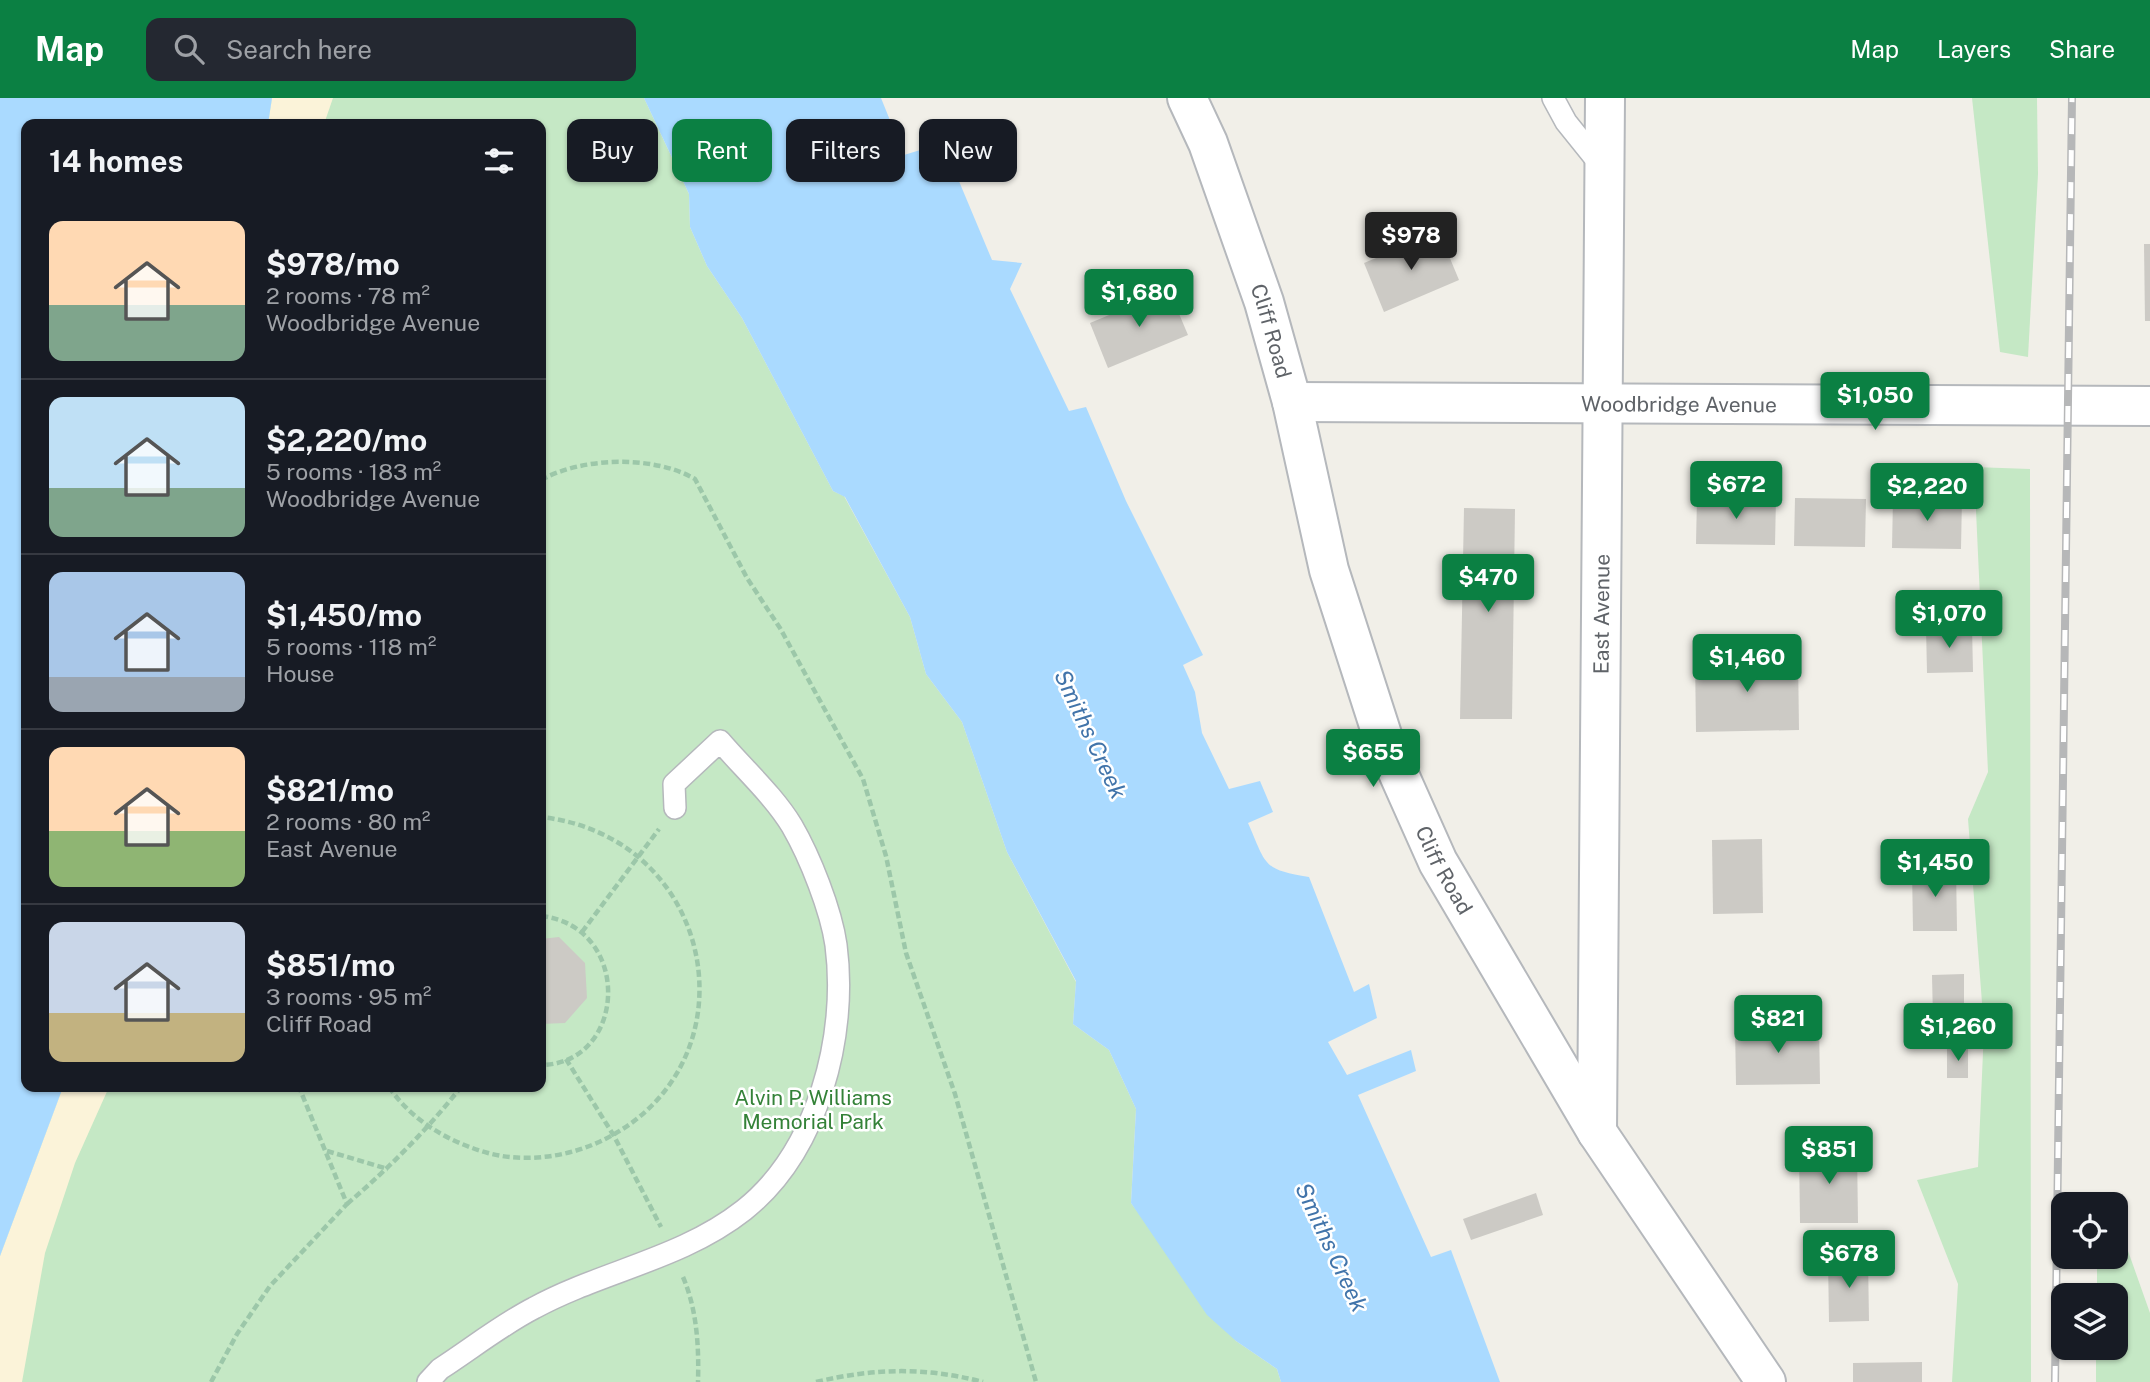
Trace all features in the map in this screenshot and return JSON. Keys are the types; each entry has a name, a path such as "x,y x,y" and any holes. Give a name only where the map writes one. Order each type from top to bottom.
{"street":[{"name":"Cliff Road","path":"1187,98 1208,142 1264,302 1292,402 1329,570 1384,741 1438,862 1597,1132 1766,1382"},
{"name":"East Avenue","path":"1597,1132 1605,98"},
{"name":"Woodbridge Avenue","path":"1292,402 2150,405"}],"lane":[{"path":"1553,98 1566,122 1604,170"},
{"path":"428,1382 440,1369 533,1308 622,1269 684,1248 745,1209 792,1157 822,1098 836,1026 836,945 818,882 792,825 720,741 674,784 675,808"}],"path":[{"path":"546,477 589,464 622,463 657,466 684,473 695,479 747,578 815,691 863,779 875,817 906,953 940,1057 956,1094 1036,1382"},
{"path":"582,932 675,808"},
{"path":"394,1092 429,1127 463,1146 501,1156 527,1157 578,1151 614,1136 647,1111 673,1079 691,1042 700,1002 699,961 688,922 668,886 640,856 606,834 568,820 546,818"},
{"path":"546,917 564,922 582,932 598,951 608,974 609,1000 602,1024 587,1044 566,1059 546,1064"},
{"path":"566,1059 614,1136"},
{"path":"301,1092 347,1204"},
{"path":"211,1382 237,1334 270,1286 347,1204 388,1169 429,1127 457,1092"},
{"path":"326,1151 388,1169"},
{"path":"817,1382 889,1369 944,1372 983,1382"}],"green space":[{"name":"Alvin P. Williams Memorial Park","path":"272,98 644,98 654,119 567,119 567,182 658,182 658,128 672,158 672,182 683,182 689,194 690,227 707,266 742,318 833,491 844,496 910,617 926,674 962,722 1007,852 1076,982 1073,1024 1109,1050 1136,1109 1131,1203 1236,1341 1277,1369 1281,1382 0,1382 0,1256 61,1092 546,1092 546,119 269,119"},
{"path":"1972,98 2037,98 2038,174 2028,357 2000,352"},
{"path":"1974,467 2030,469 2031,1382 1952,1382 1958,1284 1917,1180 1978,1167 1984,1029 1968,819 1988,772"},
{"path":"2128,1251 2150,1313 2150,1382 2096,1382 2096,1360 2128,1360 2128,1283 2097,1283 2097,1269 2128,1269"}],"sand":[{"path":"272,98 333,98 326,119 269,119"},
{"path":"61,1092 107,1092 75,1163 45,1253 22,1382 0,1382 0,1256"}],"water":[{"path":"0,98 272,98 269,119 21,119 21,1092 61,1092 0,1256"},
{"name":"Smiths Creek","path":"644,98 881,98 889,119 786,119 786,182 905,182 905,155 919,150 919,182 959,182 992,260 1022,263 1010,289 1069,411 1086,407 1126,501 1203,655 1183,665 1195,692 1202,733 1229,789 1260,781 1273,812 1248,823 1263,857 1274,868 1309,877 1354,992 1369,984 1377,1018 1328,1042 1347,1075 1411,1050 1416,1071 1358,1095 1431,1257 1451,1250 1500,1382 1281,1382 1277,1369 1236,1341 1207,1315 1131,1203 1136,1109 1109,1050 1073,1024 1076,981 1007,852 962,722 926,674 910,617 845,497 833,491 742,318 707,266 690,227 689,194 683,182 772,182 772,119 672,119 672,158 658,128 658,119 654,119"}],"building":[{"path":"1439,232 1459,280 1384,312 1364,263"},
{"path":"2144,244 2150,244 2150,321 2145,321"},
{"path":"1169,290 1188,335 1108,368 1090,323"},
{"path":"1697,497 1776,498 1775,545 1696,544"},
{"path":"1795,498 1866,499 1865,547 1794,546"},
{"path":"1893,498 1962,498 1961,549 1892,548"},
{"path":"1464,508 1515,509 1512,719 1460,719"},
{"path":"1972,626 1973,672 1927,673 1926,627"},
{"path":"1798,656 1799,730 1696,732 1695,657"},
{"path":"1762,839 1763,913 1713,914 1712,840"},
{"path":"1956,867 1957,931 1913,931 1912,868"},
{"path":"559,937 585,963 587,998 565,1023 546,1024 546,938"},
{"path":"1964,974 1964,1019 1933,1020 1932,975"},
{"path":"1819,1025 1820,1084 1736,1085 1735,1026"},
{"path":"1968,1048 1968,1078 1947,1078 1947,1049"},
{"path":"1857,1148 1858,1223 1800,1223 1799,1149"},
{"path":"1536,1193 1543,1215 1471,1240 1463,1219"},
{"path":"1868,1258 1869,1321 1829,1322 1828,1259"},
{"path":"1922,1362 1922,1382 1853,1382 1853,1363"}],"railway":[{"path":"2055,1382 2072,98"}]}
